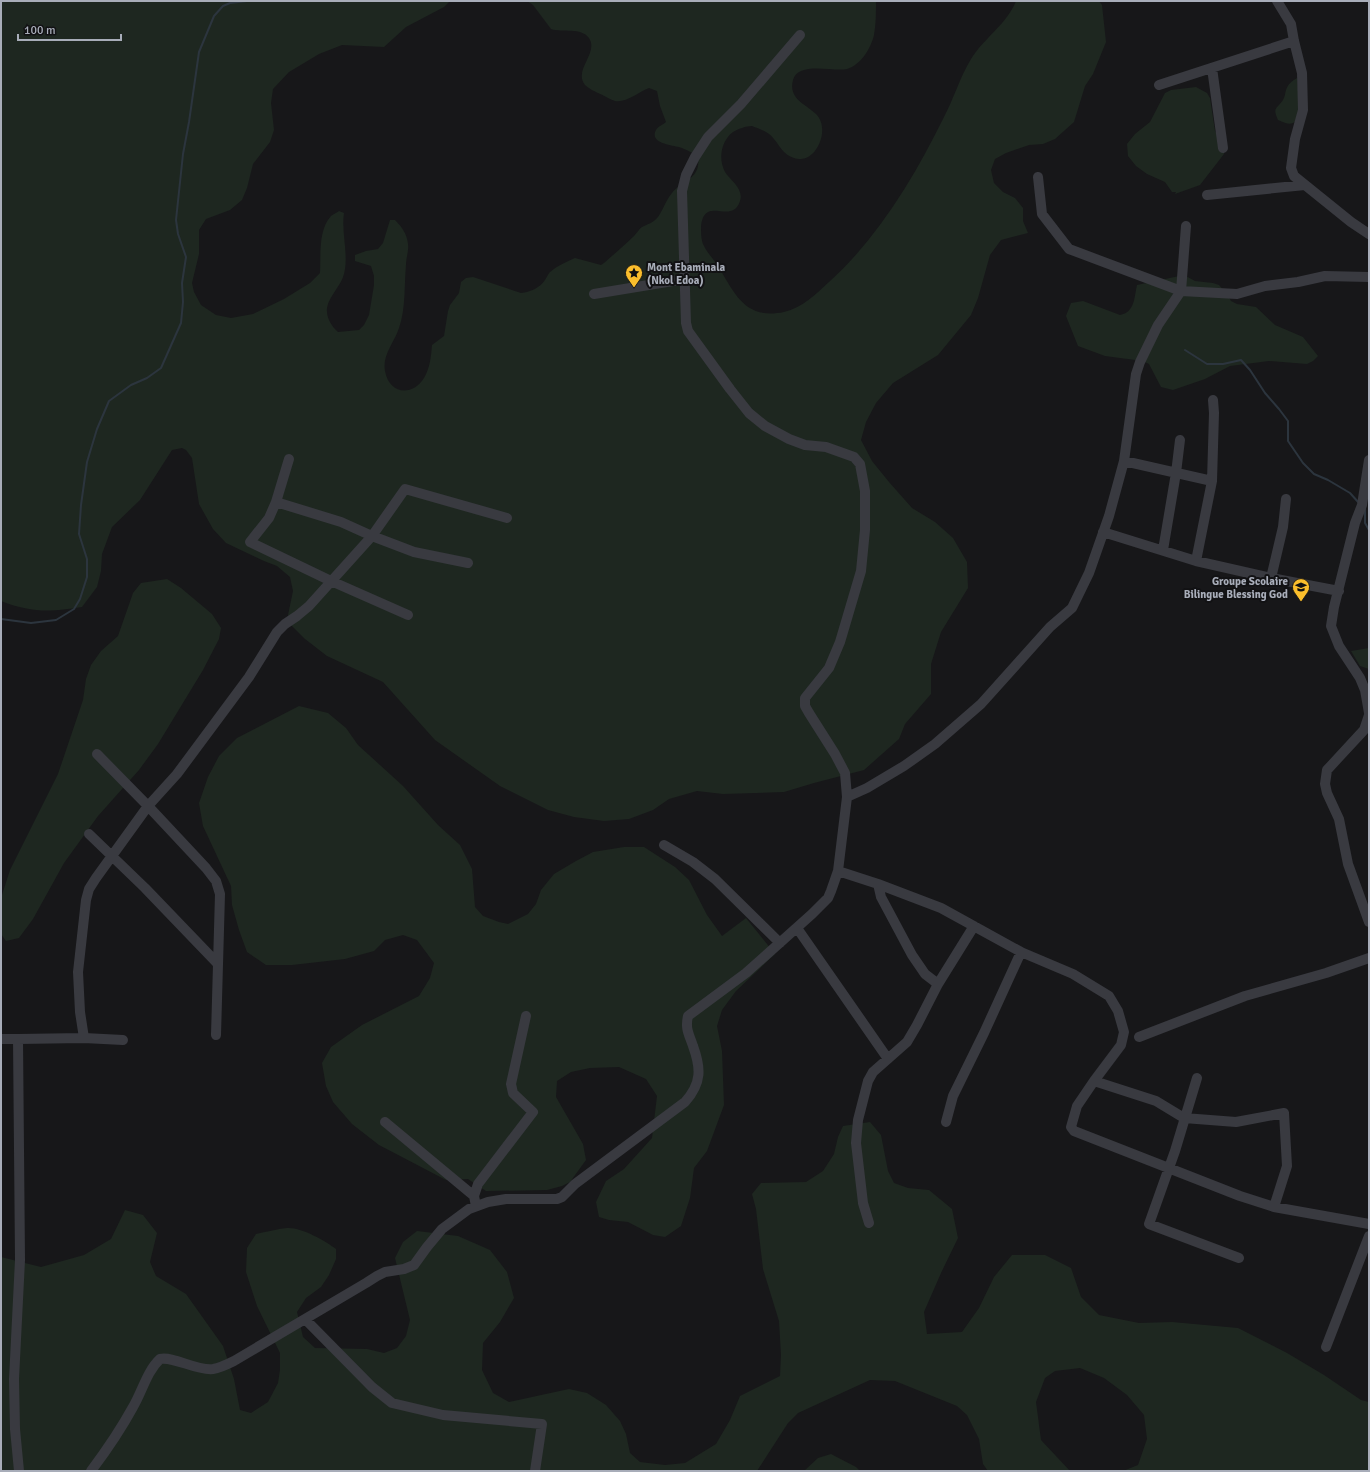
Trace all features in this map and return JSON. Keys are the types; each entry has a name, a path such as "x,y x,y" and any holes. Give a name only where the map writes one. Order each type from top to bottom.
{"street":[{"path":"1278,1 1292,24 1294,41 1302,73 1304,91 1303,110 1295,138 1291,168 1294,176 1351,222 1369,234"},
{"path":"385,1122 475,1201 488,1202 506,1200 557,1199 690,1096 700,1072 693,1046 687,1032 686,1024 688,1016 746,973 797,928 828,898 832,891 838,871 846,797 845,773 805,706 805,698 829,668 840,642 861,571 865,530 866,492 860,464 854,457 826,447 805,445 789,439 765,426 749,413 730,389 688,331 686,323 682,191 686,175 695,157 708,137 741,104 800,35"},
{"path":"1159,85 1294,41"},
{"path":"1212,68 1223,148"},
{"path":"1038,177 1042,214 1070,249 1181,291 1237,294 1265,286 1298,282 1326,276 1369,276"},
{"path":"1207,195 1305,185"},
{"path":"846,797 867,788 904,766 934,744 981,704 1050,627 1072,608 1089,573 1109,516 1124,461 1136,374 1140,362 1158,325 1181,291 1186,226"},
{"path":"594,294 685,279"},
{"path":"1196,561 1212,481 1213,400"},
{"path":"1163,550 1180,440"},
{"path":"289,459 276,502 269,518 250,542 331,581 408,614"},
{"path":"1124,461 1212,481"},
{"path":"1369,461 1362,505 1355,524 1334,607 1331,626 1339,646 1360,678 1365,690 1369,714 1364,730 1327,770 1324,784 1340,819 1348,864 1369,922"},
{"path":"84,1038 80,1012 78,972 84,911 89,890 112,855 148,806 182,768 249,677 277,632 309,606 372,536 406,489 507,518"},
{"path":"1271,578 1284,521 1286,499"},
{"path":"276,502 341,522 414,552 468,563"},
{"path":"1103,532 1196,561 1271,578 1339,591"},
{"path":"97,754 148,806 206,868 216,881 220,894 216,1035"},
{"path":"89,834 112,855 218,964"},
{"path":"664,845 693,862 715,879 780,943"},
{"path":"838,871 878,884 941,908 1021,952 1073,974 1096,986 1109,996 1118,1011 1124,1032 1121,1045 1077,1106 1071,1127 1074,1131 1274,1207 1369,1224"},
{"path":"878,884 881,897 912,956 925,974 938,984"},
{"path":"869,1223 863,1203 856,1143 858,1120 868,1080 873,1072 907,1042 938,984 974,926"},
{"path":"797,928 888,1060"},
{"path":"946,1122 953,1096 1021,952"},
{"path":"1139,1037 1245,996 1326,973 1369,958"},
{"path":"91,1471 104,1454 133,1407 154,1366 160,1359 168,1358 198,1368 213,1369 234,1361 377,1276 385,1272 404,1269 414,1265 427,1246 442,1229 469,1209 475,1201 478,1184 533,1112 513,1093 512,1084 526,1016"},
{"path":"1,1038 18,1040 84,1038 123,1040"},
{"path":"18,1040 20,1260 14,1379 15,1429 19,1471"},
{"path":"1197,1078 1169,1168 1149,1224 1239,1258"},
{"path":"1094,1081 1156,1101 1184,1118 1236,1122 1284,1113 1287,1166 1274,1207"},
{"path":"1326,1347 1369,1236"},
{"path":"304,1319 372,1387 392,1403 443,1415 542,1424 534,1471"}],"shaded area":[{"path":"1,1 450,1 444,7 406,27 384,47 342,45 319,54 289,72 273,89 271,103 274,130 270,142 253,164 247,188 242,200 230,210 206,219 199,230 199,254 192,283 194,292 201,305 216,315 231,318 253,314 284,299 310,283 320,273 321,243 324,228 331,216 339,211 344,213 343,228 346,259 344,274 330,299 327,308 327,315 331,324 338,332 359,330 364,325 369,315 374,276 371,266 355,261 355,255 378,249 383,243 390,220 395,220 405,234 408,249 404,305 397,333 385,360 385,371 387,379 391,384 396,388 407,390 419,384 424,378 431,358 432,345 444,336 450,305 459,293 461,282 466,278 473,277 521,293 531,291 538,287 543,283 549,273 562,264 575,258 601,265 641,228 656,219 672,193 694,175 697,170 698,158 694,154 679,147 662,143 656,138 656,130 666,122 660,106 657,91 649,88 628,99 615,101 585,85 582,79 582,73 591,50 589,38 577,31 551,29 533,5 527,1 876,1 876,22 874,35 868,50 857,64 841,70 817,68 809,69 796,74 793,80 792,87 795,96 816,114 821,124 821,140 812,154 803,159 793,158 784,151 770,135 752,126 733,132 723,145 721,156 723,167 725,172 739,189 741,197 736,208 731,211 713,211 707,213 703,217 701,227 702,242 705,249 716,263 736,295 750,308 760,312 771,313 784,312 803,304 814,296 847,265 864,246 908,184 948,110 971,59 982,44 1007,17 1016,1 1099,1 1102,5 1106,42 1093,74 1085,86 1074,122 1055,139 1043,144 1029,145 1006,153 995,159 991,170 994,183 1003,192 1015,198 1023,208 1023,221 1028,233 1001,240 990,255 978,298 971,315 938,355 893,383 876,403 866,422 861,440 872,461 889,482 912,508 935,522 953,538 967,562 968,588 941,632 931,664 931,694 905,724 899,739 864,770 784,792 723,794 697,791 669,799 653,810 629,819 604,821 574,817 548,810 500,786 435,740 383,682 327,656 305,639 291,625 288,615 293,591 290,577 277,566 226,543 213,529 199,504 192,458 186,450 182,448 172,450 140,500 112,527 102,554 101,571 97,587 82,607 60,610 41,610 22,608 1,601"},
{"path":"1297,78 1301,116 1295,122 1288,124 1278,120 1275,110 1284,99 1288,86"},
{"path":"1196,87 1207,93 1210,98 1215,131 1224,147 1224,154 1200,185 1175,194 1176,192 1172,192 1165,182 1147,174 1136,166 1128,156 1127,144 1135,134 1150,122 1165,93 1171,90"},
{"path":"1184,275 1195,281 1219,285 1231,301 1237,304 1256,307 1275,325 1303,337 1318,356 1307,364 1269,361 1230,366 1205,379 1173,390 1161,387 1149,364 1143,361 1105,356 1078,346 1066,316 1071,303 1083,301 1120,315 1129,311 1131,308 1137,285"},
{"path":"167,579 181,588 212,614 221,628 219,639 203,670 158,744 139,770 98,816 64,863 33,919 19,938 6,941 1,934 1,898 10,870 58,774 83,700 86,679 91,665 101,651 118,636 133,593 141,583"},
{"path":"1369,648 1369,669 1360,666 1351,651"},
{"path":"299,706 328,713 346,728 358,745 403,786 438,825 460,845 472,869 475,907 483,916 508,924 528,914 536,904 541,890 554,874 576,861 593,852 624,847 644,847 675,867 689,880 707,915 722,936 746,918 775,954 736,991 722,1010 717,1026 722,1051 724,1105 707,1151 694,1168 690,1198 681,1226 665,1237 653,1235 628,1222 609,1220 599,1217 596,1202 606,1181 624,1169 652,1138 657,1096 646,1079 619,1067 590,1068 571,1072 557,1081 556,1097 583,1144 586,1160 570,1182 547,1190 486,1191 468,1179 446,1180 379,1145 352,1124 333,1102 326,1086 322,1063 331,1047 362,1025 419,996 430,978 434,963 417,940 403,935 385,940 374,951 345,959 292,965 266,965 247,952 232,905 231,886 203,826 199,803 208,777 219,756 237,738"},
{"path":"870,1122 881,1135 888,1171 894,1183 908,1188 929,1190 952,1209 958,1238 924,1312 927,1334 962,1332 979,1308 994,1277 1012,1255 1045,1255 1071,1268 1081,1297 1099,1315 1139,1323 1172,1322 1238,1328 1287,1353 1324,1375 1361,1400 1369,1402 1369,1471 1123,1471 1138,1465 1147,1439 1144,1415 1127,1395 1104,1378 1080,1368 1055,1371 1045,1378 1036,1402 1041,1440 1070,1471 988,1471 983,1464 979,1439 967,1415 957,1406 895,1381 870,1380 798,1413 788,1423 757,1471 1,1471 1,1257 41,1267 84,1255 111,1239 125,1210 143,1215 157,1233 150,1262 156,1276 186,1294 223,1346 234,1379 240,1410 251,1413 268,1402 278,1383 280,1370 280,1353 257,1306 246,1272 247,1248 256,1234 283,1228 293,1228 313,1235 336,1249 336,1259 329,1275 321,1287 306,1298 297,1312 303,1337 315,1348 367,1349 384,1353 397,1348 406,1336 410,1320 395,1258 403,1242 417,1231 458,1236 490,1250 507,1272 514,1298 500,1322 483,1343 482,1370 493,1393 509,1402 569,1389 587,1393 606,1405 620,1421 626,1434 630,1453 640,1462 665,1465 685,1463 716,1444 730,1420 740,1396 780,1376 781,1355 779,1321 763,1269 756,1209 752,1194 761,1183 806,1182 823,1171 834,1154 838,1137 843,1126"},
{"path":"831,1454 856,1467 860,1471 804,1471 818,1458"}],"waterway":[{"path":"1,619 31,623 56,620 74,609 80,599 87,577 87,559 79,534 81,505 87,462 97,429 109,401 131,385 147,378 161,368 181,323 183,302 182,283 186,257 178,234 176,220 183,154 199,52 214,16 223,6 230,3 247,1"},
{"path":"1185,350 1207,364 1223,364 1241,360 1288,421 1288,441 1303,463 1314,474 1328,480 1350,493 1359,503"},
{"path":"1365,509 1365,523 1369,530"}],"place":[{"name":"Mont Ebaminala (Nkol Edoa)","path":"634,288"},
{"name":"Groupe Scolaire Bilingue Blessing God","path":"1301,602"}]}
